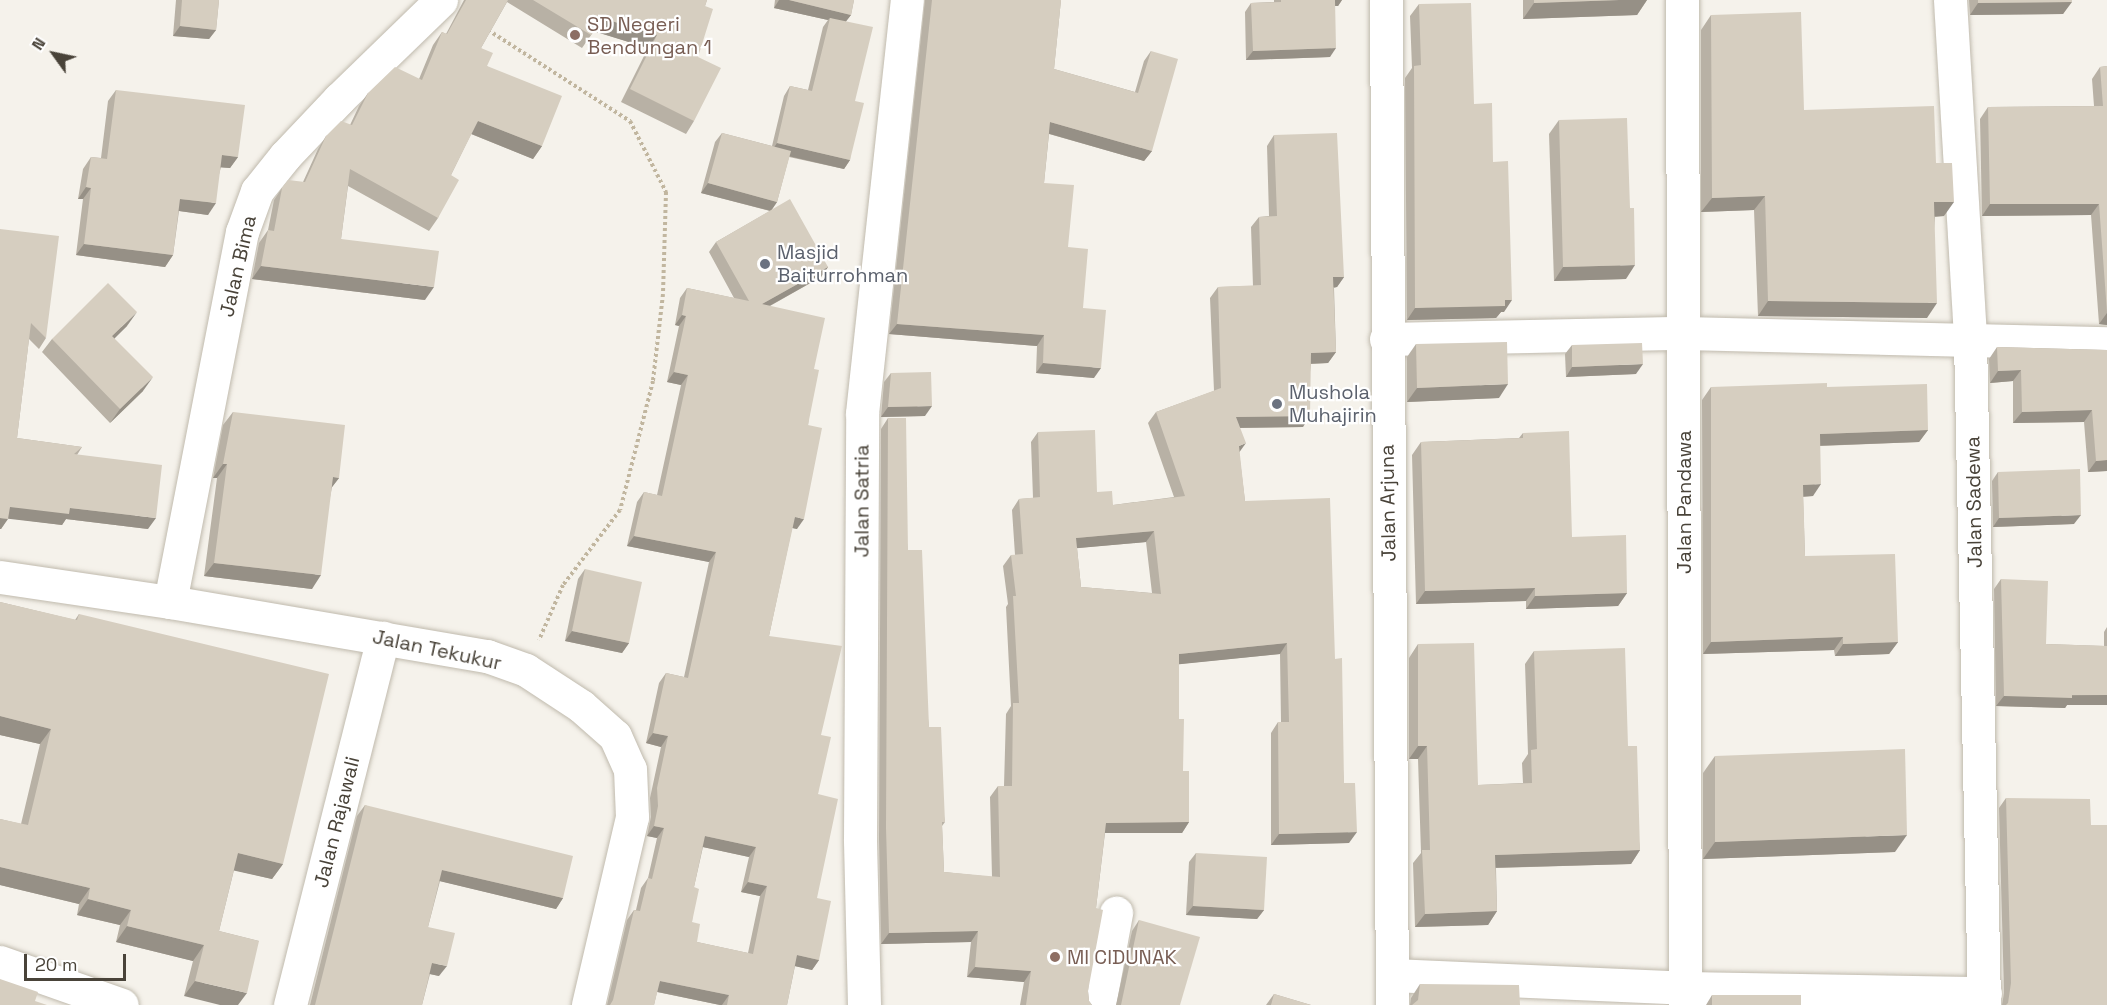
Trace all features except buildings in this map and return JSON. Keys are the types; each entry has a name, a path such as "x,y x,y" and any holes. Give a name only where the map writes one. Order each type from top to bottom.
{"street":[{"name":"Jalan Bima","path":"170,602 242,232 256,191 285,156 339,99 441,0"},
{"name":"Jalan Satria","path":"864,1005 860,839 862,413 907,0"},
{"name":"Jalan Arjuna","path":"1386,0 1386,339 1392,990"},
{"name":"Jalan Pandawa","path":"1682,0 1685,997"},
{"name":"Jalan Sadewa","path":"1950,0 1970,340 1984,999"},
{"path":"1386,339 1684,333 2107,343"},
{"name":"Jalan Tekukur","path":"0,577 170,602 487,656 526,670 581,706 615,736 630,769 633,817 588,1005"},
{"name":"Jalan Rajawali","path":"290,1005 383,638"},
{"path":"1099,1005 1116,913"},
{"path":"0,962 122,1005"},
{"path":"1392,990 1685,997 1984,999"}],"path":[{"path":"441,0 630,121 666,192 663,294 653,381 620,510 563,585 526,670"}],"place":[{"name":"SD Negeri Bendungan 1","path":"575,35"},
{"name":"Masjid Baiturrohman","path":"765,264"},
{"name":"Mushola Muhajirin","path":"1277,404"},
{"name":"MI CIDUNAK","path":"1055,957"}]}
